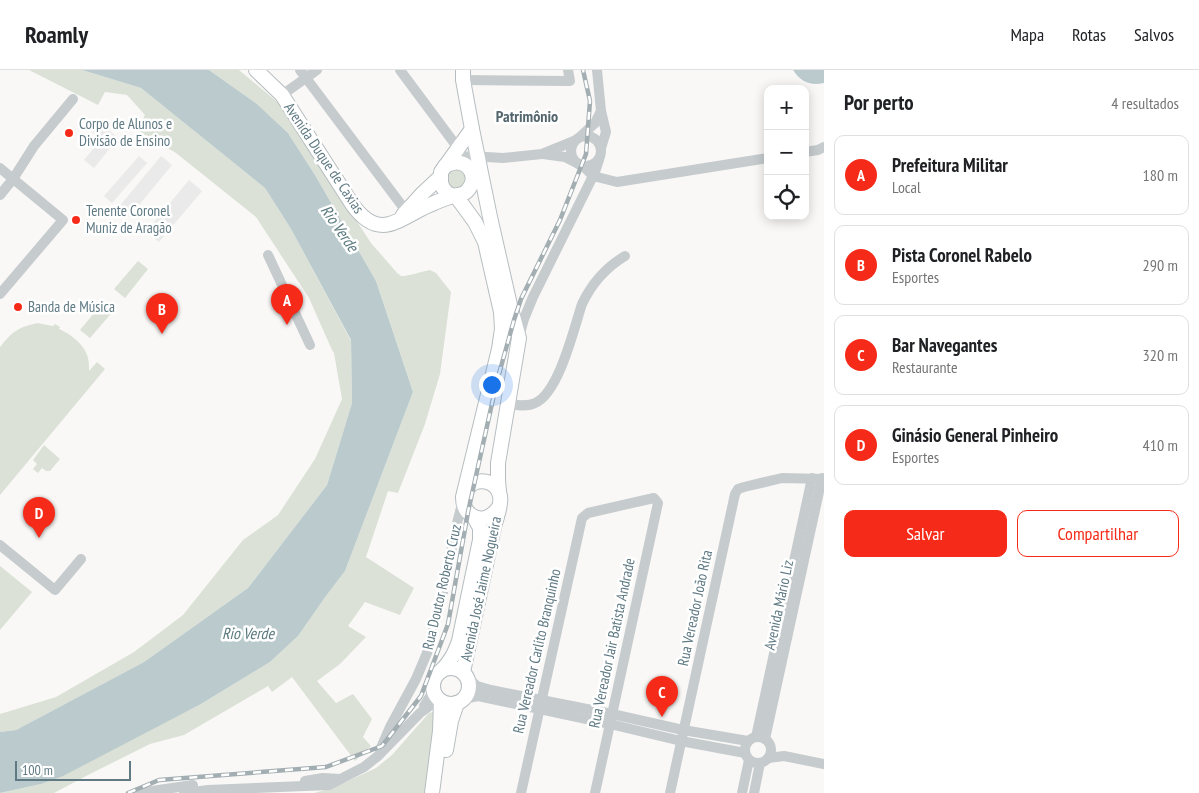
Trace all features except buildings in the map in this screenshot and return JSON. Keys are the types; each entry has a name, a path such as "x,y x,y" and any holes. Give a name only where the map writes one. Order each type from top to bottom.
{"main road":[{"name":"Avenida Duque de Caxias","path":"256,70 282,95 358,212 366,220 376,224 392,224 432,204 464,194 477,176"},
{"name":"Avenida José Jaime Nogueira","path":"463,75 478,156 477,176 490,217 519,338 498,463 499,507 465,675"},
{"path":"454,196 447,193 440,183 446,168 472,129"},
{"path":"405,216 446,168 460,163 467,166 477,176"},
{"name":"Rua Doutor Roberto Cruz","path":"454,196 475,222 485,242 501,312 502,329 500,349 463,498"},
{"path":"463,498 465,491 475,482 489,482 499,492"},
{"name":"Avenida José Jaime Nogueira","path":"440,672 450,662 459,641 480,540 480,528 464,505 463,498"},
{"name":"Avenida José Jaime Nogueira","path":"474,517 489,517 499,507"},
{"path":"441,793 449,731 460,701 469,689 465,675 455,668 447,668 434,678 433,687 438,696 448,704 460,701"},
{"path":"432,793 440,732 438,696"}],"street":[{"path":"282,95 303,74 317,70"},
{"path":"400,70 458,148"},
{"path":"463,75 570,81 568,70"},
{"path":"519,338 533,297 593,176 601,154 606,132 601,111 597,70"},
{"path":"303,74 405,216"},
{"path":"0,195 13,179 34,146 74,99"},
{"path":"598,160 592,165 581,165 575,162 571,154 572,145 596,123 601,111"},
{"path":"542,154 588,135 598,141 601,148"},
{"path":"809,151 824,147"},
{"path":"446,168 466,157 503,158 542,154 565,157 581,165 593,176 617,182 764,159"},
{"path":"477,176 503,158"},
{"path":"0,168 63,220 0,294"},
{"path":"268,255 310,345"},
{"path":"508,404 530,405 546,395 561,369 586,295 603,272 625,256"},
{"name":"Rua Vereador João Rita","path":"670,793 735,494 738,489 782,478 819,478"},
{"name":"Avenida Mário Liz","path":"760,741 819,478"},
{"name":"Rua Doutor Roberto Cruz","path":"378,756 390,727 408,697 427,653 443,592 463,498"},
{"name":"Rua Vereador Jair Batista Andrade","path":"584,515 654,498 658,503 595,793"},
{"name":"Rua Vereador Carlito Branquinho","path":"521,793 584,515"},
{"path":"0,545 55,590 81,559"},
{"path":"465,675 476,686 540,704 611,719 760,741 784,756 824,764"},
{"path":"184,793 208,790 329,785 378,756 438,696"},
{"path":"460,701 478,696 540,704"},
{"path":"611,719 682,741 747,756 752,762 784,756"},
{"path":"742,793 747,756 746,744 760,741"},
{"path":"754,793 764,760 771,750 760,741"},
{"path":"138,793 207,784 323,778 341,779"}],"shaded area":[{"path":"29,70 82,70 141,88 265,188 291,229 351,341 352,403 327,485 248,588 144,662 16,730 0,732 0,714 56,697 134,652 183,615 243,540 278,515 315,459 342,399 334,353 309,298 256,217 176,153 137,130 145,115 127,95 105,92 98,105"},
{"path":"209,70 239,70 282,106 371,243 398,274 403,276 430,270 436,273 451,292 440,374 425,424 398,493 388,491 366,557 414,588 400,615 365,602 348,626 366,637 340,664 317,681 336,703 353,694 372,719 363,737 371,746 355,761 292,677 272,692 268,686 184,735 150,744 54,793 0,793 41,784 201,704 270,662 298,636 345,571 413,392 376,281 315,175 288,133 257,104"},
{"path":"97,121 121,140 114,149 111,147 94,168 84,160 101,139 90,130"},
{"path":"139,156 147,163 112,203 104,196"},
{"path":"161,156 172,165 129,217 118,208"},
{"path":"454,167 466,172 465,185 456,189 447,184 446,173"},
{"path":"189,180 202,191 159,242 146,232"},
{"path":"138,261 148,269 125,298 114,289"},
{"path":"104,301 114,310 90,338 80,330"},
{"path":"37,323 53,326 55,324 60,327 59,329 77,340 86,353 89,361 89,371 97,362 105,369 0,495 0,347 16,331"},
{"path":"44,445 60,459 50,471 42,468 38,473 33,469 37,464 33,460"},
{"path":"0,566 32,592 0,630"},
{"path":"433,712 436,714 427,793 314,793 333,788 376,768 392,755 429,713"}],"water":[{"name":"Rio Verde","path":"82,70 209,70 257,104 288,133 315,175 376,281 413,392 345,571 298,636 270,662 201,704 63,776 41,784 0,793 0,732 16,730 144,662 248,588 327,485 352,403 351,340 291,229 265,188 141,88"},
{"path":"793,70 824,70 824,83 814,84 806,82 799,78"}],"railway":[{"path":"128,793 159,780 326,767 382,746 421,696 448,624 468,512 497,381 514,320 521,299 560,220 586,154 590,101 583,70"}],"place":[{"name":"Corpo de Alunos e Divisão de Ensino","path":"69,133"},
{"name":"Tenente Coronel Muniz de Aragão","path":"76,220"},
{"name":"Banda de Música","path":"18,307"},
{"name":"Prefeitura Militar","path":"287,325"},
{"name":"Pista Coronel Rabelo","path":"162,334"},
{"name":"Ginásio General Pinheiro","path":"39,538"},
{"name":"Bar Navegantes","path":"662,717"}],"district":[{"name":"Patrimônio","path":"527,116"}]}
